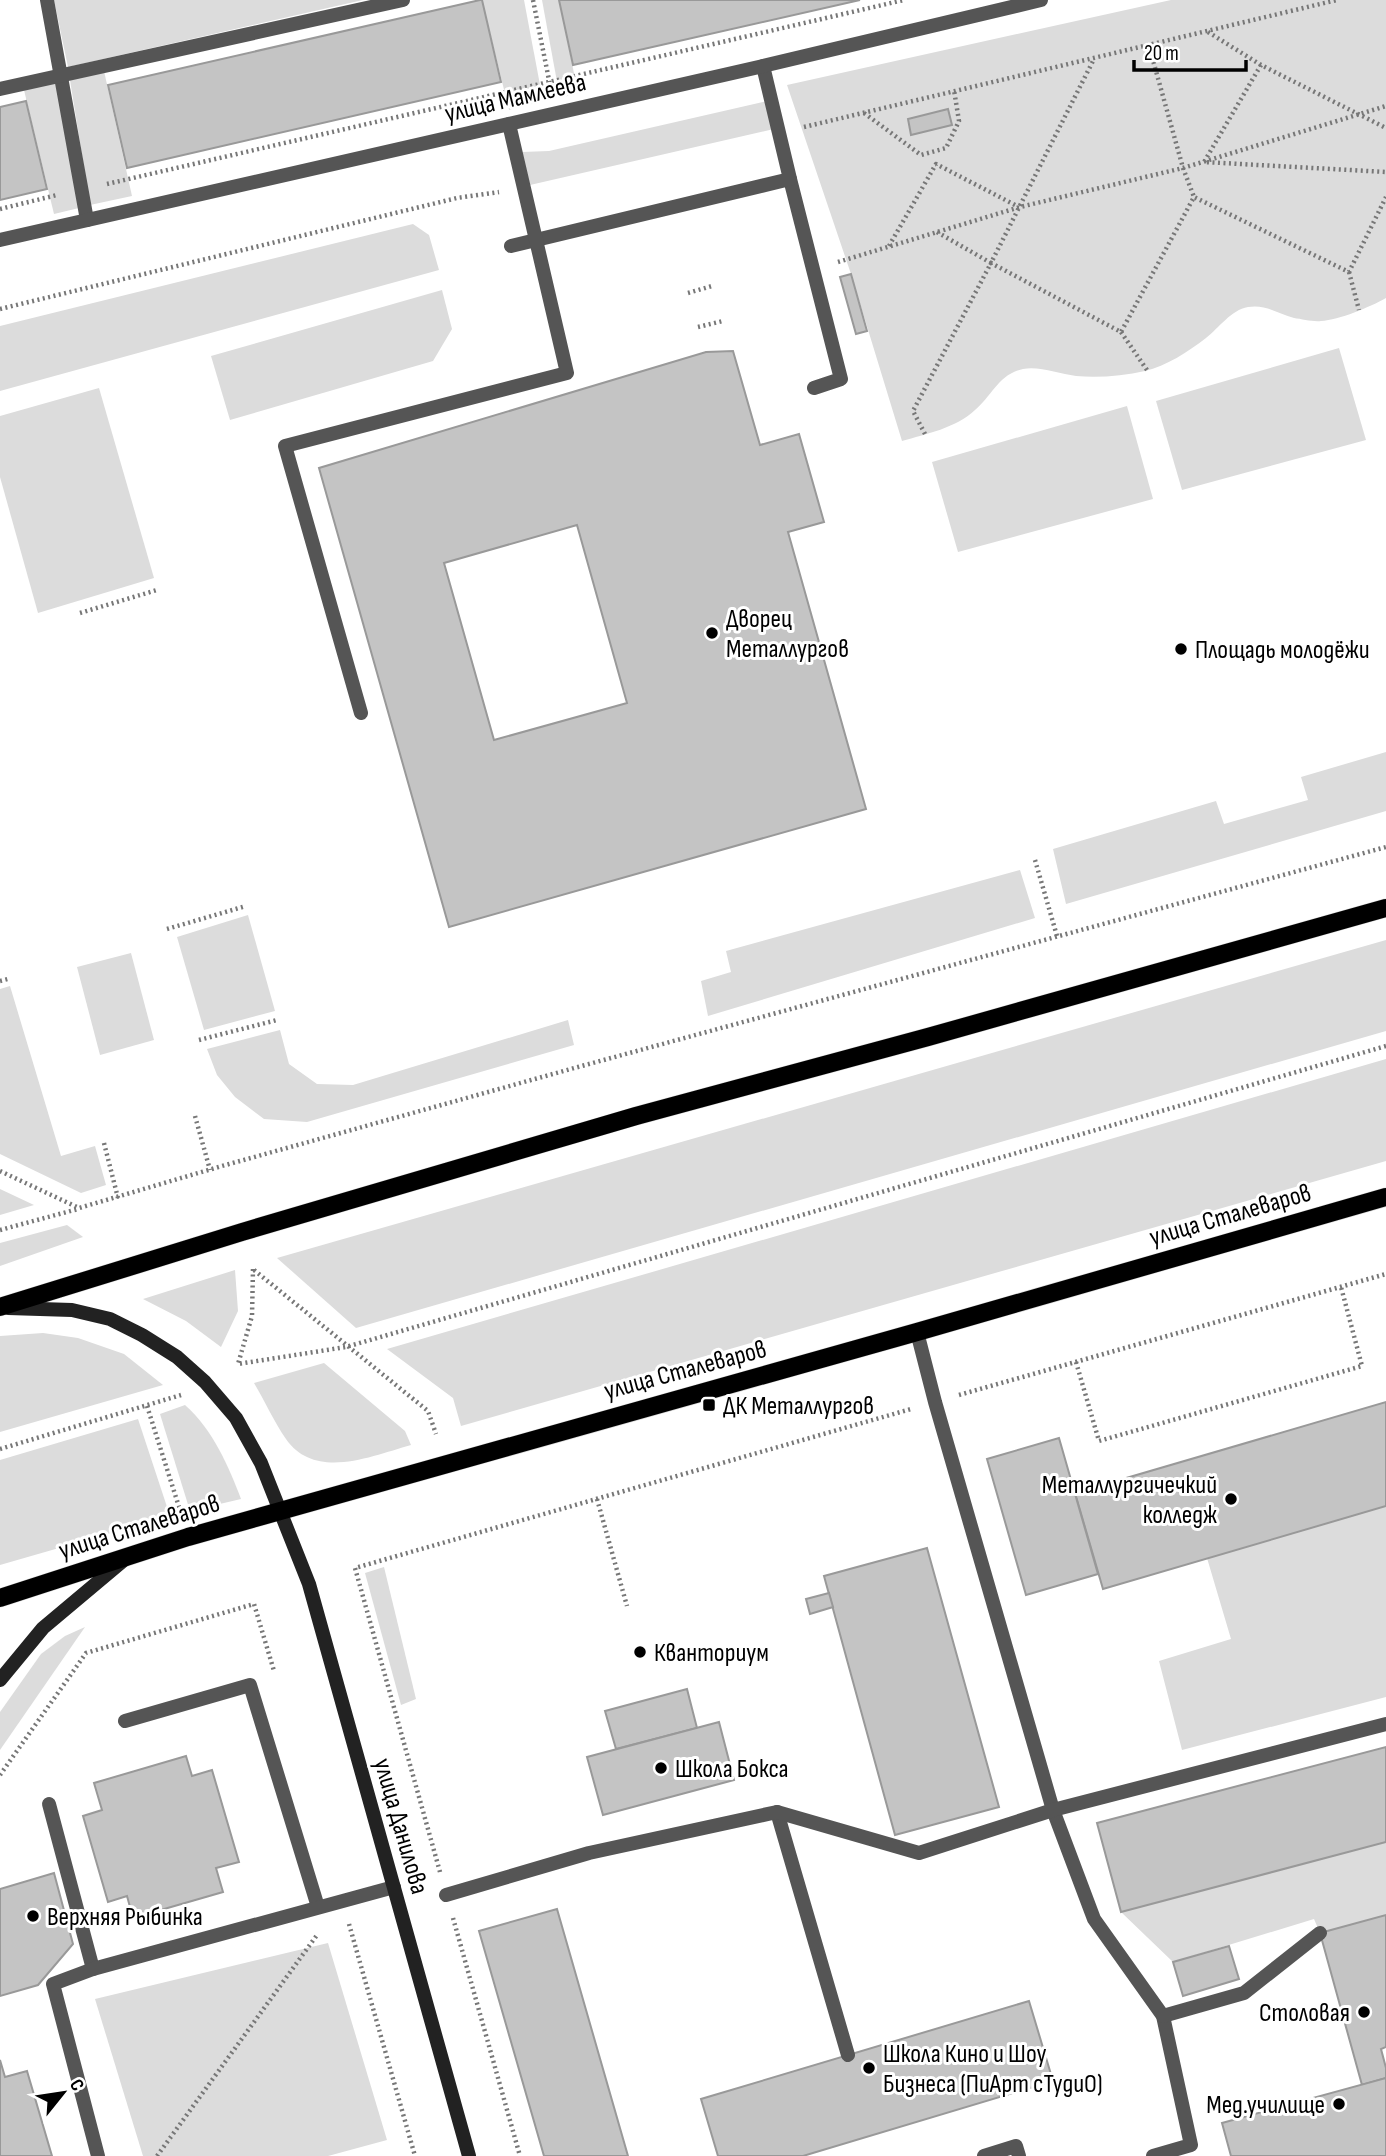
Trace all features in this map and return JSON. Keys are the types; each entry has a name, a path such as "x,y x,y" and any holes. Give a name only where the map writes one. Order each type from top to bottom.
{"main road":[{"path":"0,1307 242,1231 636,1116 1386,908"},
{"name":"улица Сталеваров","path":"0,1598 132,1553 1386,1197"},
{"name":"улица Данилова","path":"0,1307 72,1310 110,1319 142,1335 177,1357 205,1382 236,1418 261,1463 282,1510 309,1584 469,2156"},
{"path":"0,1680 43,1628 132,1553"}],"street":[{"path":"47,0 87,220"},
{"path":"0,89 403,0"},
{"name":"улица Мамлеева","path":"0,240 1041,0"},
{"path":"763,66 841,379 814,388"},
{"path":"361,713 285,446 567,373 509,124"},
{"path":"511,246 790,179"},
{"path":"916,1332 1053,1810 1094,1919 1163,2016 1191,2145 1153,2156"},
{"path":"125,1721 250,1685 318,1907"},
{"path":"446,1895 589,1853 777,1812 919,1853 1053,1810 1386,1724"},
{"path":"49,1804 93,1969"},
{"path":"777,1812 848,2055"},
{"path":"98,2156 53,1984 93,1969 394,1887"},
{"path":"1163,2016 1244,1993 1320,1933"},
{"path":"984,2156 1016,2146 1019,2156"}],"path":[{"path":"533,0 555,113"},
{"path":"0,209 904,0"},
{"path":"779,133 1337,0"},
{"path":"1207,32 1261,65 1386,128"},
{"path":"1150,46 1183,168 1194,197 1349,272"},
{"path":"925,434 913,411 991,264 1094,59"},
{"path":"1204,162 1261,65"},
{"path":"863,113 922,155 946,148 959,121 954,90"},
{"path":"813,270 1020,207 1204,162 1386,106"},
{"path":"932,152 936,164 1020,207"},
{"path":"1204,162 1386,172"},
{"path":"889,246 936,164"},
{"path":"0,309 448,200 499,192"},
{"path":"1121,332 1194,197"},
{"path":"1359,310 1349,272 1386,197"},
{"path":"936,232 1121,332 1147,370"},
{"path":"688,293 712,286"},
{"path":"698,327 723,321"},
{"path":"80,613 157,590"},
{"path":"0,1230 1386,847"},
{"path":"1035,860 1057,936"},
{"path":"167,929 246,906"},
{"path":"0,981 8,979"},
{"path":"199,1040 277,1020"},
{"path":"436,1434 428,1411 346,1347 253,1269 252,1316 238,1364 346,1347 1386,1046"},
{"path":"195,1116 210,1170"},
{"path":"104,1143 118,1198"},
{"path":"0,1171 79,1208"},
{"path":"520,2156 355,1568 1386,1274"},
{"path":"1076,1362 1099,1441 1152,1426 1362,1366 1341,1287"},
{"path":"0,1449 182,1395"},
{"path":"147,1406 180,1510"},
{"path":"596,1499 627,1606"},
{"path":"0,1775 86,1653 254,1604"},
{"path":"157,2156 343,1901"}],"shaded area":[{"path":"54,0 363,0 68,67"},
{"path":"482,0 524,0 543,101 509,110"},
{"path":"542,0 559,0 578,93 560,98"},
{"path":"1171,0 1386,0 1386,298 1354,312 1321,321 1294,318 1261,307 1248,307 1231,315 1206,338 1184,353 1161,366 1137,373 1084,377 1043,369 1023,369 1008,376 981,404 959,421 940,430 902,441 851,274 787,85"},
{"path":"104,71 132,196 90,205 70,80"},
{"path":"57,82 79,208 54,214 24,90"},
{"path":"767,101 774,129 530,185 522,152 549,151"},
{"path":"413,224 429,235 439,270 0,391 0,326"},
{"path":"442,290 452,329 433,361 230,420 211,356"},
{"path":"1339,348 1366,440 1182,490 1156,401"},
{"path":"99,388 154,578 38,613 0,477 0,416"},
{"path":"1127,406 1153,499 958,552 932,462"},
{"path":"1386,752 1386,811 1066,904 1053,849 1216,801 1224,824 1308,800 1301,777"},
{"path":"1020,870 1035,918 708,1016 701,981 731,972 726,951"},
{"path":"248,915 275,1011 204,1030 177,937"},
{"path":"1386,940 1386,1031 356,1328 277,1258"},
{"path":"131,953 154,1040 100,1055 77,967"},
{"path":"10,986 61,1156 95,1146 106,1185 81,1193 0,1154 0,989"},
{"path":"568,1020 574,1045 307,1122 264,1119 235,1097 217,1075 207,1049 280,1030 289,1064 317,1084 353,1085"},
{"path":"1386,1059 1386,1161 461,1426 453,1398 387,1349"},
{"path":"0,1189 34,1205 0,1215"},
{"path":"67,1225 83,1237 0,1266 0,1243"},
{"path":"235,1270 238,1311 221,1347 186,1321 143,1299"},
{"path":"43,1333 78,1338 124,1354 163,1385 0,1432 0,1336"},
{"path":"324,1363 405,1431 411,1445 345,1462 312,1459 298,1452 286,1439 254,1383"},
{"path":"185,1405 212,1437 241,1499 190,1511 160,1414"},
{"path":"138,1419 170,1516 0,1565 0,1460"},
{"path":"1386,1506 1386,1697 1182,1750 1159,1661 1231,1639 1207,1558"},
{"path":"384,1567 416,1699 401,1705 365,1573"},
{"path":"85,1627 0,1750 0,1712 41,1654 65,1636"},
{"path":"1386,1842 1386,1915 1320,1933 1314,1919 1173,1962 1121,1912"},
{"path":"328,1943 387,2140 328,2156 143,2156 95,1999"}],"building":[{"path":"482,0 501,82 127,168 108,85"},
{"path":"559,0 860,0 573,65"},
{"path":"26,101 47,189 0,200 0,107"},
{"path":"948,109 952,125 911,135 908,119"},
{"path":"851,274 867,331 856,334 840,277"},
{"name":"Дворец Металлургов","path":"733,351 760,445 799,434 824,522 788,532 866,809 449,927 319,468 706,352","holes":["577,525 627,703 494,740 444,563"]},
{"name":"Металлургичечкий колледж","path":"1386,1402 1386,1506 1103,1589 1075,1493"},
{"path":"1059,1438 1098,1574 1026,1595 987,1459"},
{"path":"927,1548 999,1807 895,1835 824,1576"},
{"path":"829,1593 833,1607 810,1614 806,1599"},
{"path":"687,1689 697,1728 616,1749 605,1711"},
{"name":"Школа Бокса","path":"719,1722 734,1780 603,1815 587,1757"},
{"path":"1386,1747 1386,1842 1121,1912 1097,1823"},
{"path":"186,1756 192,1776 212,1770 239,1862 216,1868 223,1892 133,1918 127,1896 108,1902 83,1816 102,1810 94,1783"},
{"name":"Верхняя Рыбинка","path":"54,1873 73,1944 38,1985 0,1996 0,1889"},
{"path":"557,1909 628,2156 544,2156 479,1931"},
{"name":"Столовая","path":"1386,1915 1386,2047 1381,2049 1386,2078 1362,2085 1320,1933"},
{"path":"1229,1946 1239,1979 1183,1996 1173,1962"},
{"path":"1029,2001 1053,2081 803,2156 718,2156 701,2099"},
{"path":"0,2060 5,2077 27,2071 52,2156 0,2156"},
{"name":"Мед.училище","path":"1386,2078 1386,2156 1231,2156 1222,2123"}],"place":[{"name":"Дворец Металлургов","path":"712,633"},
{"name":"Площадь молодёжи","path":"1181,649"},
{"name":"ДК Металлургов","path":"709,1405"},
{"name":"Металлургичечкий колледж","path":"1231,1499"},
{"name":"Кванториум","path":"640,1652"},
{"name":"Школа Бокса","path":"661,1768"},
{"name":"Верхняя Рыбинка","path":"33,1916"},
{"name":"Столовая","path":"1364,2012"},
{"name":"Школа Кино и Шоу Бизнеса (ПиАрт сТудиО)","path":"869,2068"},
{"name":"Мед.училище","path":"1339,2104"}]}
